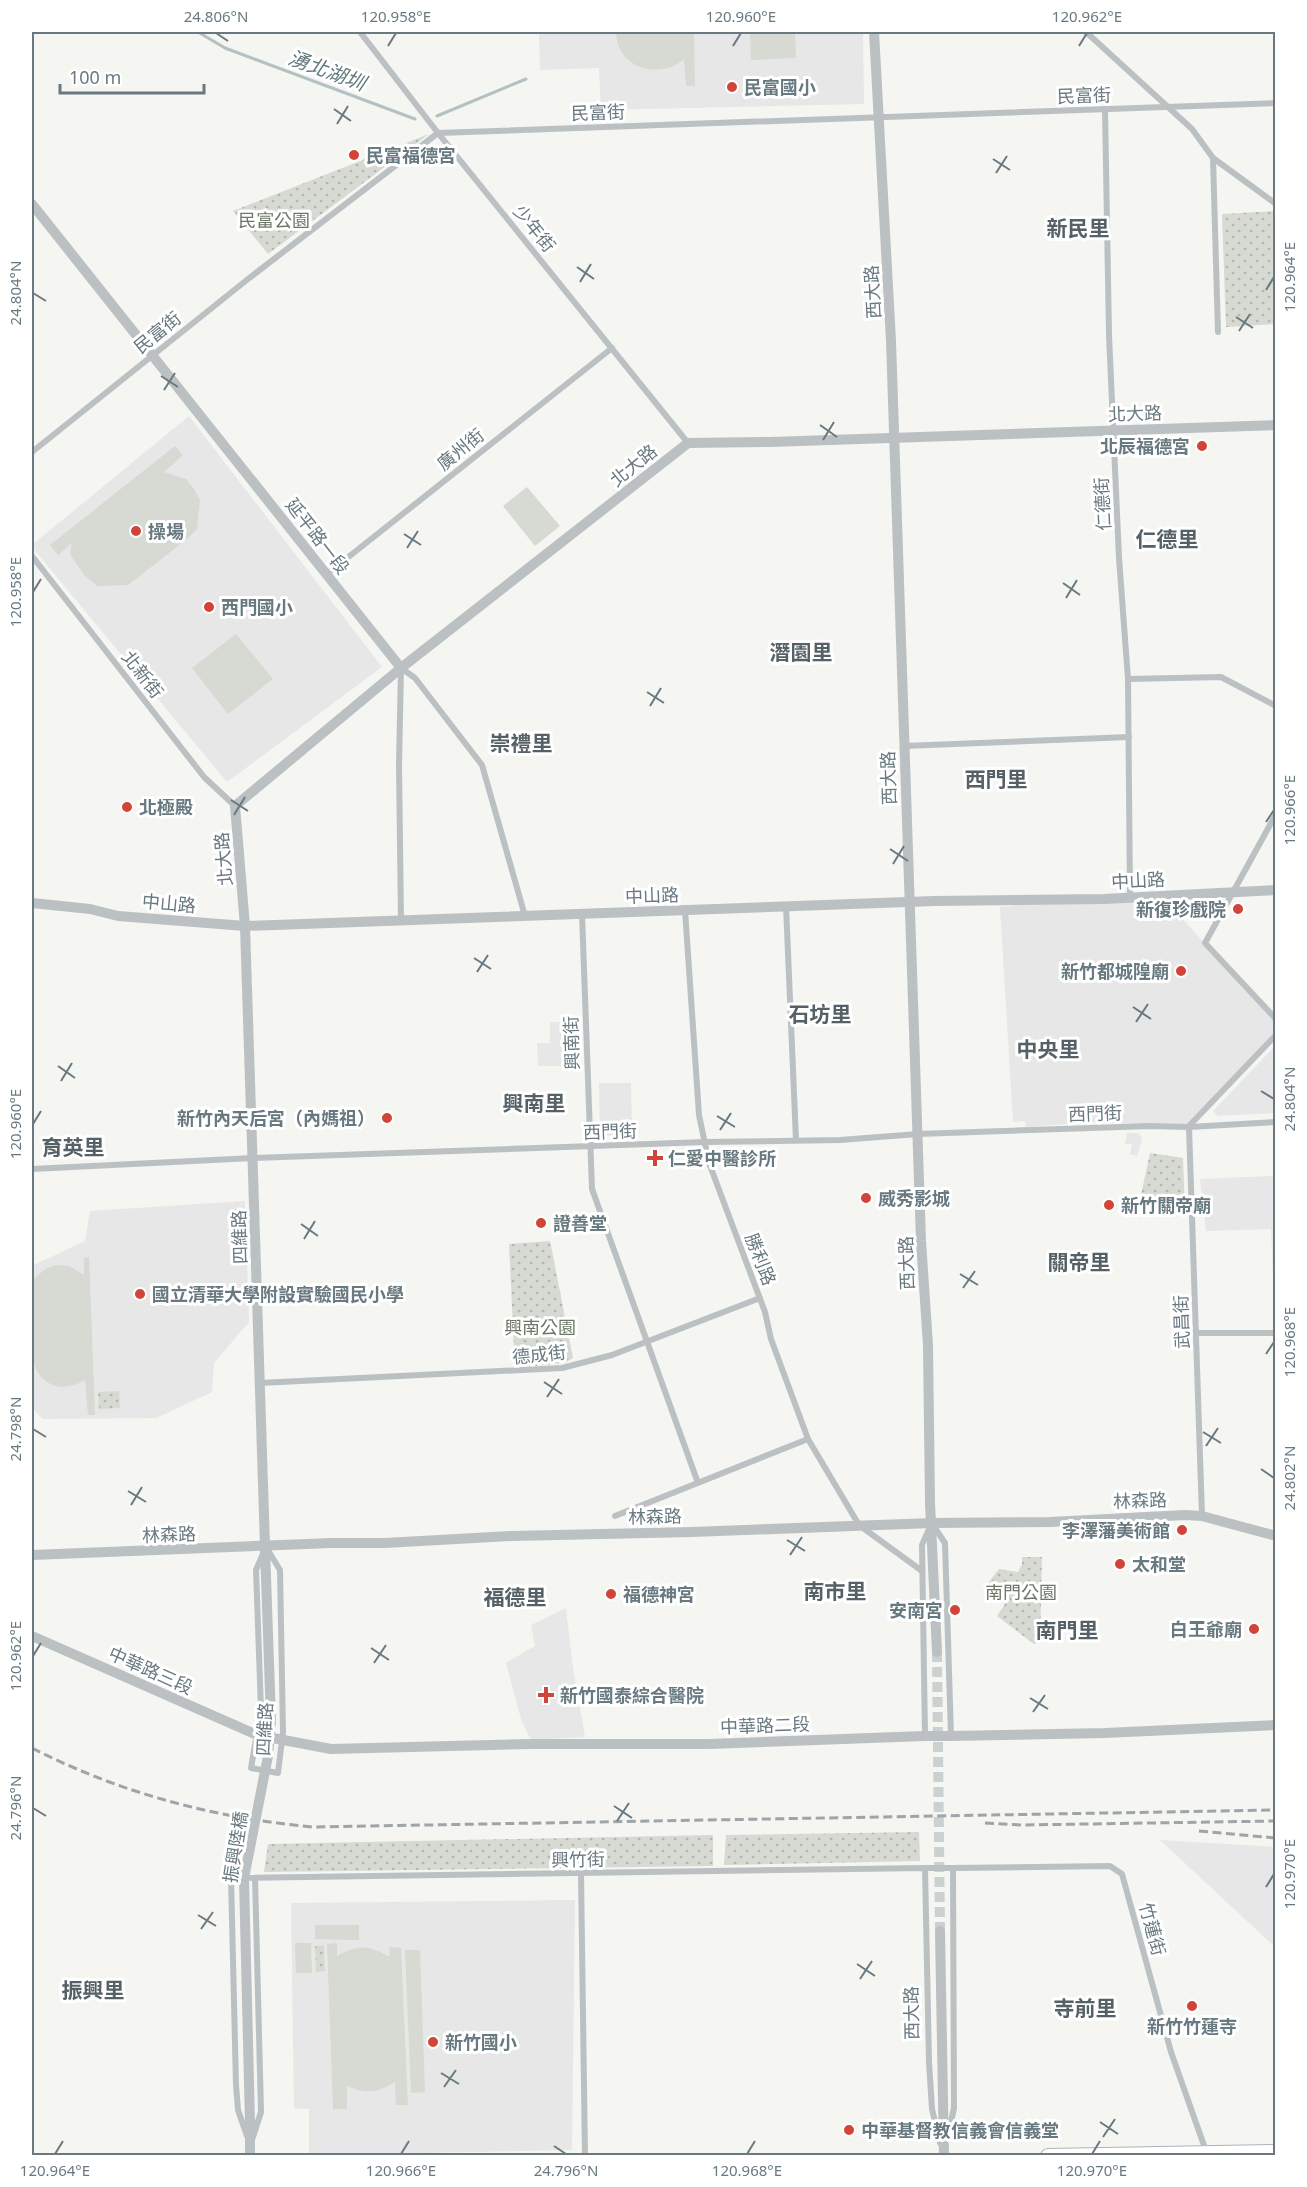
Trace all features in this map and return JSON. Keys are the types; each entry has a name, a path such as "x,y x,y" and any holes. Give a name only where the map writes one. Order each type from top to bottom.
{"main road":[{"path":"1048,2156 1275,2152"}],"street":[{"name":"少年街","path":"360,32 438,133 688,443"},
{"name":"西大路","path":"874,32 891,341 937,1652"},
{"path":"1086,32 1192,129 1213,158 1275,204"},
{"name":"民富街","path":"32,452 152,355 438,133 1275,104"},
{"name":"仁德街","path":"1106,110 1109,335 1119,558 1128,679 1130,897"},
{"path":"1213,158 1218,332"},
{"name":"延平路一段","path":"32,204 402,668 415,678 482,765 525,916"},
{"name":"廣州街","path":"327,574 612,348"},
{"name":"北大路","path":"245,926 235,806 402,668 688,443 1275,425"},
{"name":"北新街","path":"32,555 204,777 235,806"},
{"path":"401,920 399,765 402,668"},
{"path":"1128,679 1221,677 1275,706"},
{"path":"904,746 1129,737"},
{"path":"1275,814 1205,943 1275,1019"},
{"name":"中山路","path":"32,903 90,909 118,915 245,926 786,906 1130,897 1275,890"},
{"path":"786,906 796,1140"},
{"name":"勝利路","path":"685,910 699,1115 709,1163 760,1298 771,1339 808,1439 859,1525 922,1571"},
{"name":"興南街","path":"582,914 592,1189 698,1483"},
{"name":"四維路","path":"245,926 266,1577"},
{"path":"1189,1127 1275,1035"},
{"name":"西門街","path":"32,1169 253,1158 705,1142 840,1140 918,1134 1150,1126 1189,1127 1275,1122"},
{"name":"武昌街","path":"1189,1127 1202,1516"},
{"name":"德成街","path":"260,1383 562,1368 612,1354 760,1298"},
{"path":"1196,1333 1275,1333"},
{"path":"615,1516 808,1439"},
{"name":"林森路","path":"32,1555 332,1543 385,1543 512,1536 1050,1521 1119,1517 1202,1516 1275,1536"},
{"name":"西大路","path":"925,1736 922,1545 932,1523"},
{"name":"西大路","path":"932,1523 945,1544 951,1736"},
{"name":"四維路","path":"266,1546 280,1570 283,1740 278,1773 250,1768 261,1710 255,1570 266,1546"},
{"name":"振興陸橋","path":"250,2151 244,1878 268,1756 271,1720 266,1577"},
{"name":"中華路三段","path":"32,1636 257,1734"},
{"name":"中華路二段","path":"257,1734 331,1749 530,1744 710,1744 925,1736 1097,1733 1275,1725"},
{"name":"竹蓮街","path":"925,1868 1110,1866 1122,1874 1171,2052 1207,2154"},
{"name":"西大路","path":"925,1868 932,2109 944,2156"},
{"name":"興竹街","path":"250,2151 238,2110 236,2085 231,1878 925,1868"},
{"path":"944,2156 954,2108 953,1868"},
{"path":"581,1874 585,2156"},
{"path":"250,2151 261,2112 255,1878"},
{"name":"西大路","path":"940,1931 944,2156"}],"shaded area":[{"name":"民富國小","path":"539,32 863,32 864,104 601,110 599,68 540,70"},
{"name":"西門國小","path":"189,416 382,667 227,782 32,547"},
{"path":"1162,896 1275,1022 1275,1031 1189,1126 1094,1122 1026,1127 1025,1121 1013,1122 1000,907 1013,906 1013,900"},
{"path":"550,1022 577,1022 578,1066 538,1066 537,1043 550,1043"},
{"path":"1275,1046 1275,1113 1218,1116 1213,1111"},
{"path":"599,1083 631,1083 632,1136 600,1136"},
{"path":"1127,1133 1138,1133 1141,1136 1137,1156 1130,1154 1132,1144 1125,1144"},
{"path":"1275,1176 1276,1303 1274,1303 1271,1229 1206,1231 1200,1179"},
{"name":"國立清華大學附設實驗國民小學","path":"245,1201 249,1322 214,1363 212,1392 156,1418 43,1419 32,1408 32,1266 85,1241 90,1211"},
{"name":"新竹國泰綜合醫院","path":"566,1608 573,1668 585,1737 531,1740 521,1719 506,1663 535,1646 531,1625"},
{"path":"1160,1840 1275,1847 1275,1947"},
{"name":"新竹國小","path":"575,1900 572,2150 309,2155 309,2109 294,2108 291,1903"}],"green space":[{"path":"616,32 694,32 695,86 686,86 684,59 674,66 652,70 631,62 618,44"},
{"path":"750,32 795,32 796,58 751,60"},
{"name":"民富公園","path":"429,134 268,254 233,211"},
{"path":"1275,211 1275,324 1226,327 1222,214"},
{"path":"175,446 183,455 164,472 186,479 194,489 200,500 197,529 128,585 97,586 84,575 70,554 72,543 58,555 50,545"},
{"path":"527,487 560,526 535,546 503,506"},
{"path":"236,634 273,679 228,714 192,668"},
{"path":"1150,1153 1183,1158 1185,1212 1138,1209"},
{"name":"興南公園","path":"550,1241 573,1358 564,1363 515,1368 509,1244"},
{"path":"89,1257 95,1415 88,1415 85,1380 68,1386 53,1385 41,1377 33,1361 32,1285 34,1279 44,1270 55,1265 69,1266 84,1275 84,1258"},
{"path":"119,1391 120,1408 99,1409 98,1392"},
{"name":"南門公園","path":"1022,1557 1042,1557 1040,1642 1034,1644 997,1616 1005,1604 984,1588 999,1569 1018,1572 1022,1564"},
{"path":"919,1832 920,1861 724,1865 726,1835"},
{"path":"713,1835 713,1866 264,1872 268,1844"},
{"path":"315,1925 359,1925 359,1940 315,1939"},
{"path":"295,1943 311,1943 312,1973 296,1973"},
{"path":"337,1943 337,1956 351,1949 369,1948 390,1957 389,1947 401,1948 408,2105 396,2105 395,2082 371,2091 347,2086 347,2109 333,2109 327,1944"},
{"path":"324,1945 325,1971 316,1972 315,1946"},
{"path":"405,1950 420,1950 425,2092 411,2093"}],"waterway":[{"name":"湧北湖圳","path":"198,32 225,48 415,119"},
{"name":"湧北湖圳","path":"437,116 526,79"}],"tunnel":[{"path":"937,1652 940,1931"}],"railway":[{"path":"32,1748 99,1778 168,1801 240,1817 313,1827 1276,1810"},
{"path":"985,1823 1022,1825 1276,1821"},
{"path":"1199,1831 1276,1838"}],"place":[{"name":"民富國小","path":"732,87"},
{"name":"民富福德宮","path":"354,155"},
{"name":"北辰福德宮","path":"1202,446"},
{"name":"操場","path":"136,531"},
{"name":"西門國小","path":"209,607"},
{"name":"北極殿","path":"127,807"},
{"name":"新復珍戲院","path":"1238,909"},
{"name":"新竹都城隍廟","path":"1181,971"},
{"name":"新竹內天后宮（內媽祖）","path":"387,1118"},
{"name":"仁愛中醫診所","path":"655,1158"},
{"name":"威秀影城","path":"866,1198"},
{"name":"新竹關帝廟","path":"1109,1205"},
{"name":"證善堂","path":"541,1223"},
{"name":"國立清華大學附設實驗國民小學","path":"140,1294"},
{"name":"李澤藩美術館","path":"1182,1530"},
{"name":"太和堂","path":"1120,1564"},
{"name":"福德神宮","path":"611,1594"},
{"name":"安南宮","path":"955,1610"},
{"name":"白王爺廟","path":"1254,1629"},
{"name":"新竹國泰綜合醫院","path":"546,1695"},
{"name":"新竹竹蓮寺","path":"1192,2006"},
{"name":"新竹國小","path":"433,2042"},
{"name":"中華基督教信義會信義堂","path":"849,2130"}],"district":[{"name":"新民里","path":"1078,228"},
{"name":"仁德里","path":"1167,539"},
{"name":"潛園里","path":"801,652"},
{"name":"崇禮里","path":"521,743"},
{"name":"西門里","path":"996,779"},
{"name":"石坊里","path":"820,1014"},
{"name":"中央里","path":"1048,1049"},
{"name":"興南里","path":"534,1103"},
{"name":"育英里","path":"73,1147"},
{"name":"關帝里","path":"1079,1262"},
{"name":"南市里","path":"835,1591"},
{"name":"福德里","path":"515,1597"},
{"name":"南門里","path":"1067,1630"},
{"name":"振興里","path":"93,1990"},
{"name":"寺前里","path":"1085,2008"}]}
